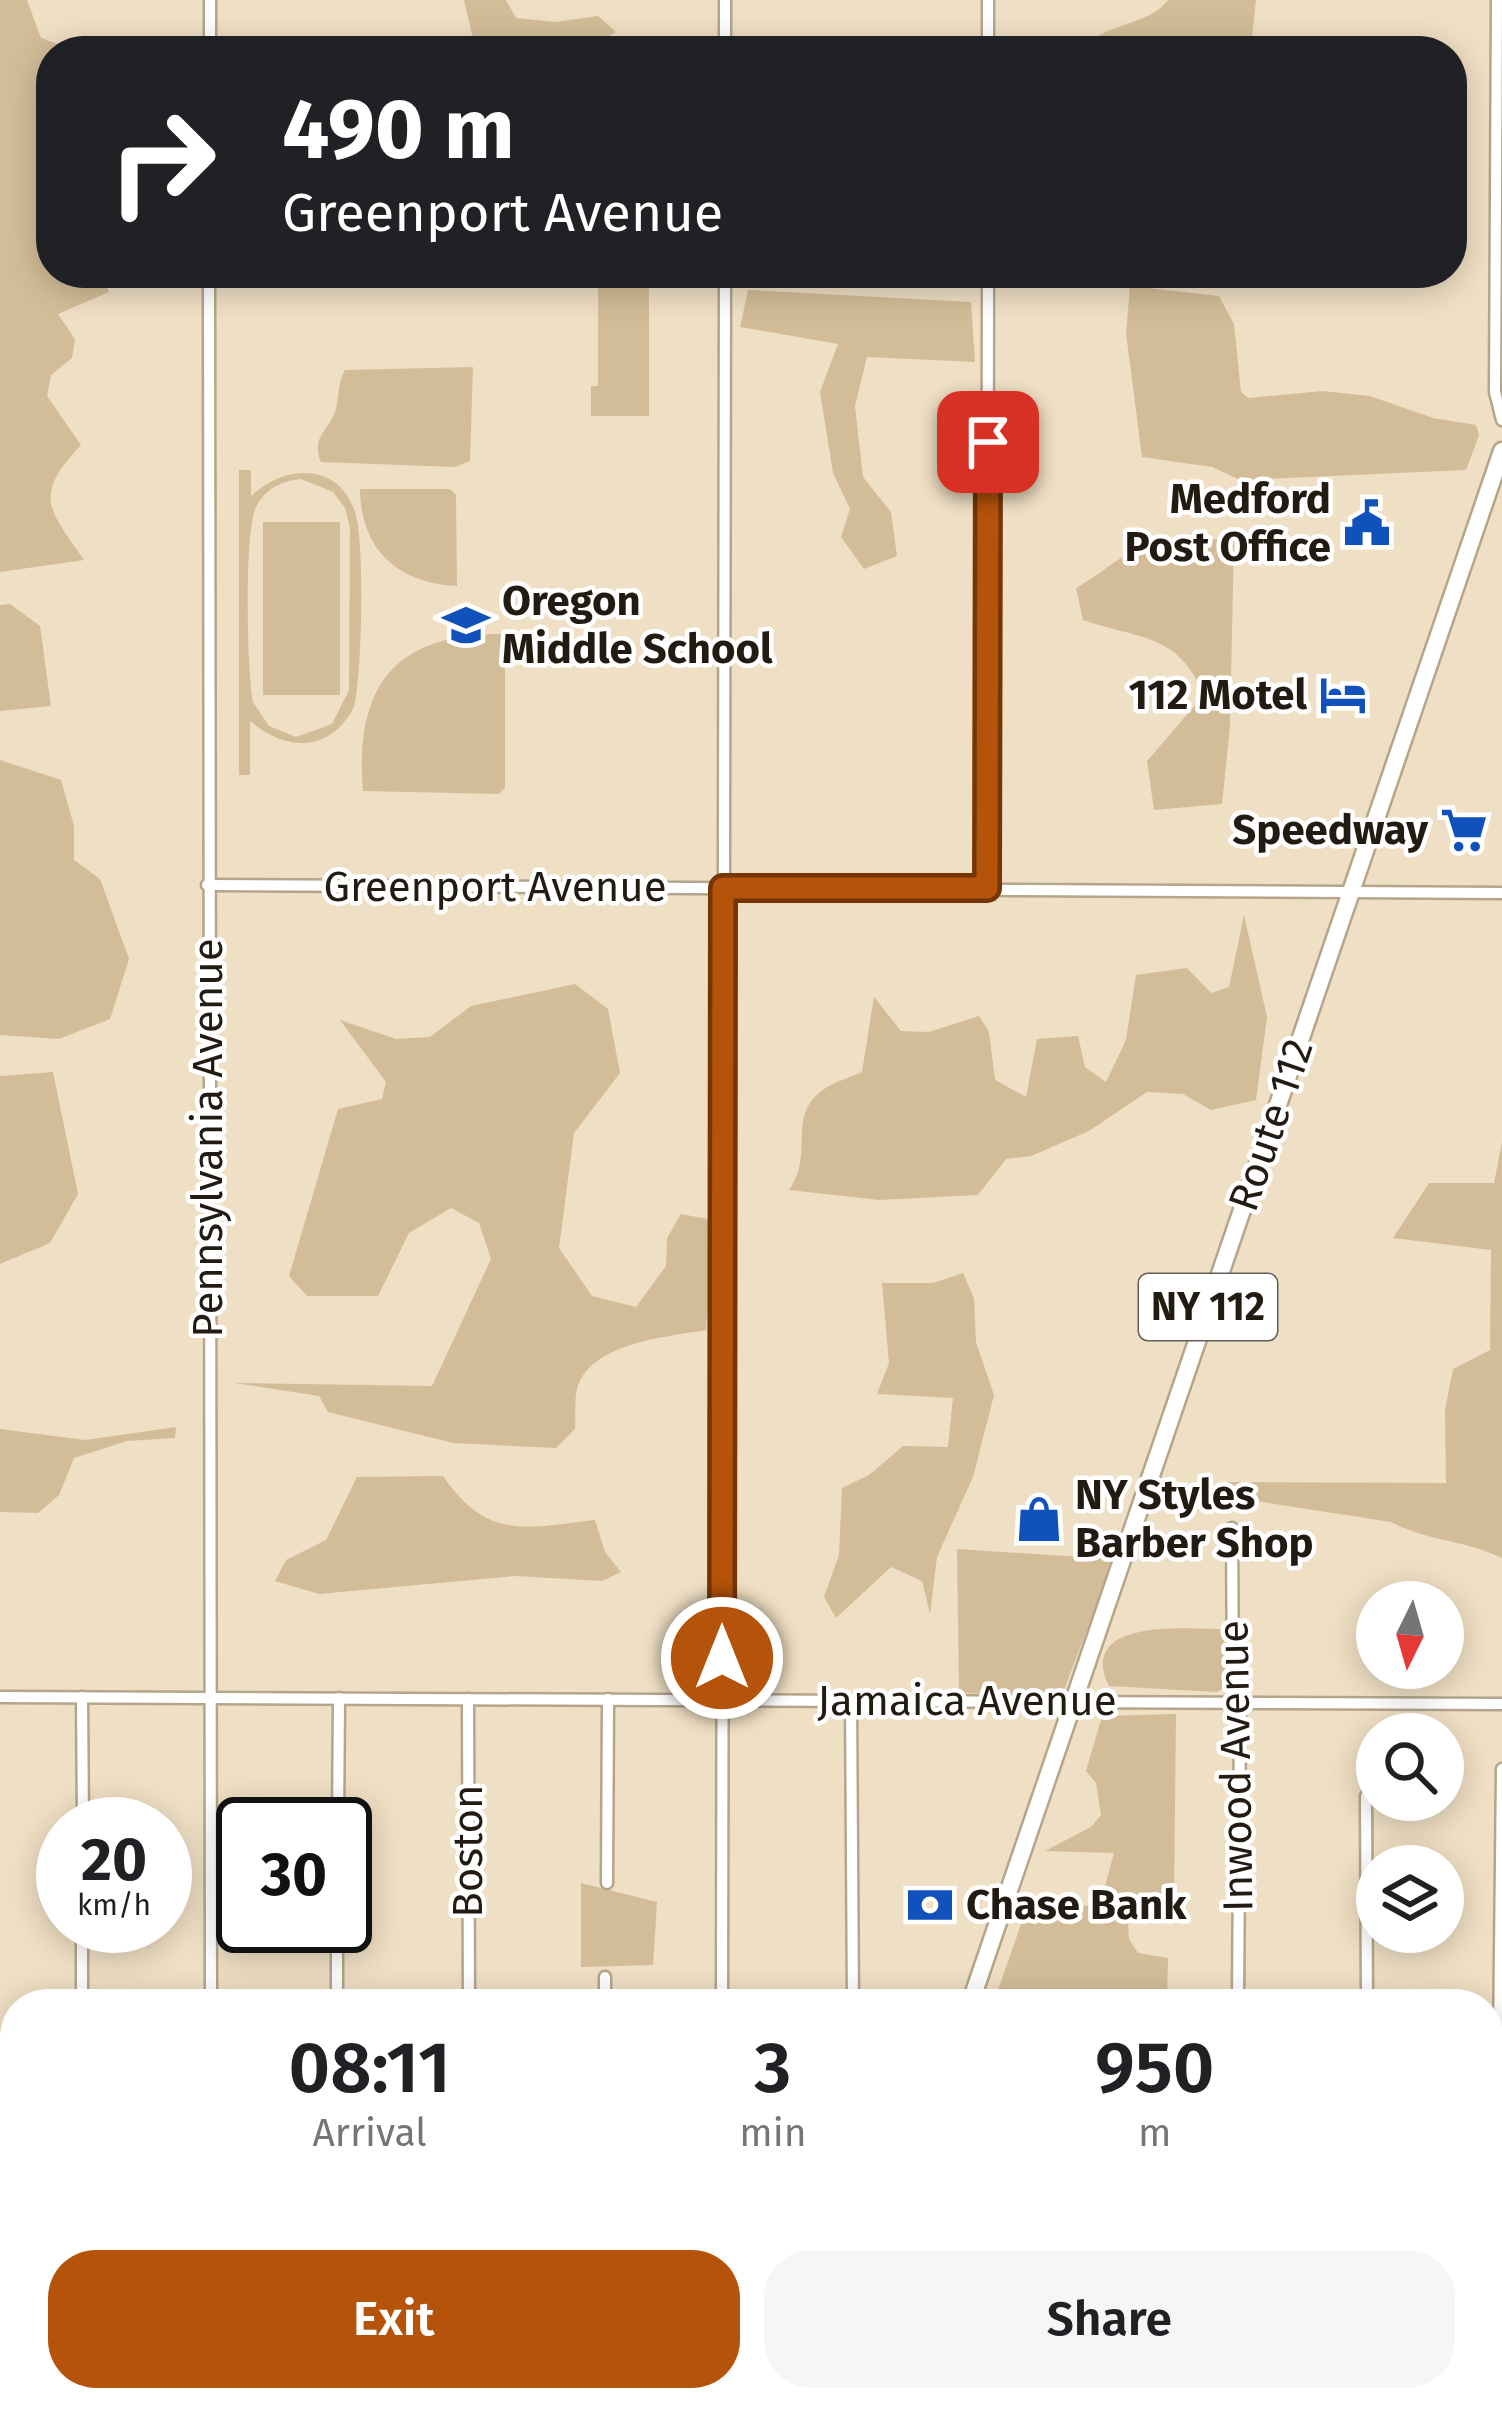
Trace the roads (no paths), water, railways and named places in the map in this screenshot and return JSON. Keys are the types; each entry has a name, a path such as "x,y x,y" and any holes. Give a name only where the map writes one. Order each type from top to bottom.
{"main road":[{"name":"Route 112","path":"975,1989 1502,451"}],"street":[{"path":"210,0 210,36"},
{"path":"725,0 725,36"},
{"path":"988,0 988,36"},
{"path":"1497,0 1496,392 1502,420"},
{"name":"Pennsylvania Avenue","path":"209,288 211,1989"},
{"path":"722,1989 724,288"},
{"path":"987,888 988,288"},
{"name":"Greenport Avenue","path":"207,885 1502,893"},
{"name":"Inwood Avenue","path":"1232,1528 1238,1989"},
{"name":"Jamaica Avenue","path":"0,1697 1502,1704"},
{"path":"82,1697 82,1797"},
{"path":"338,1797 339,1698"},
{"name":"Boston","path":"468,1699 469,1989"},
{"path":"607,1883 608,1699"},
{"path":"851,1700 853,1989"},
{"path":"1497,1989 1502,1769"},
{"path":"1366,1821 1367,1989"},
{"path":"82,1953 82,1989"},
{"path":"337,1989 338,1953"},
{"path":"604,1977 604,1989"}],"place":[{"name":"Medford Post Office","path":"1367,523"},
{"name":"Oregon Middle School","path":"466,625"},
{"name":"112 Motel","path":"1343,695"},
{"name":"Speedway","path":"1464,830"},
{"name":"NY Styles Barber Shop","path":"1039,1519"},
{"name":"Chase Bank","path":"930,1905"}]}
